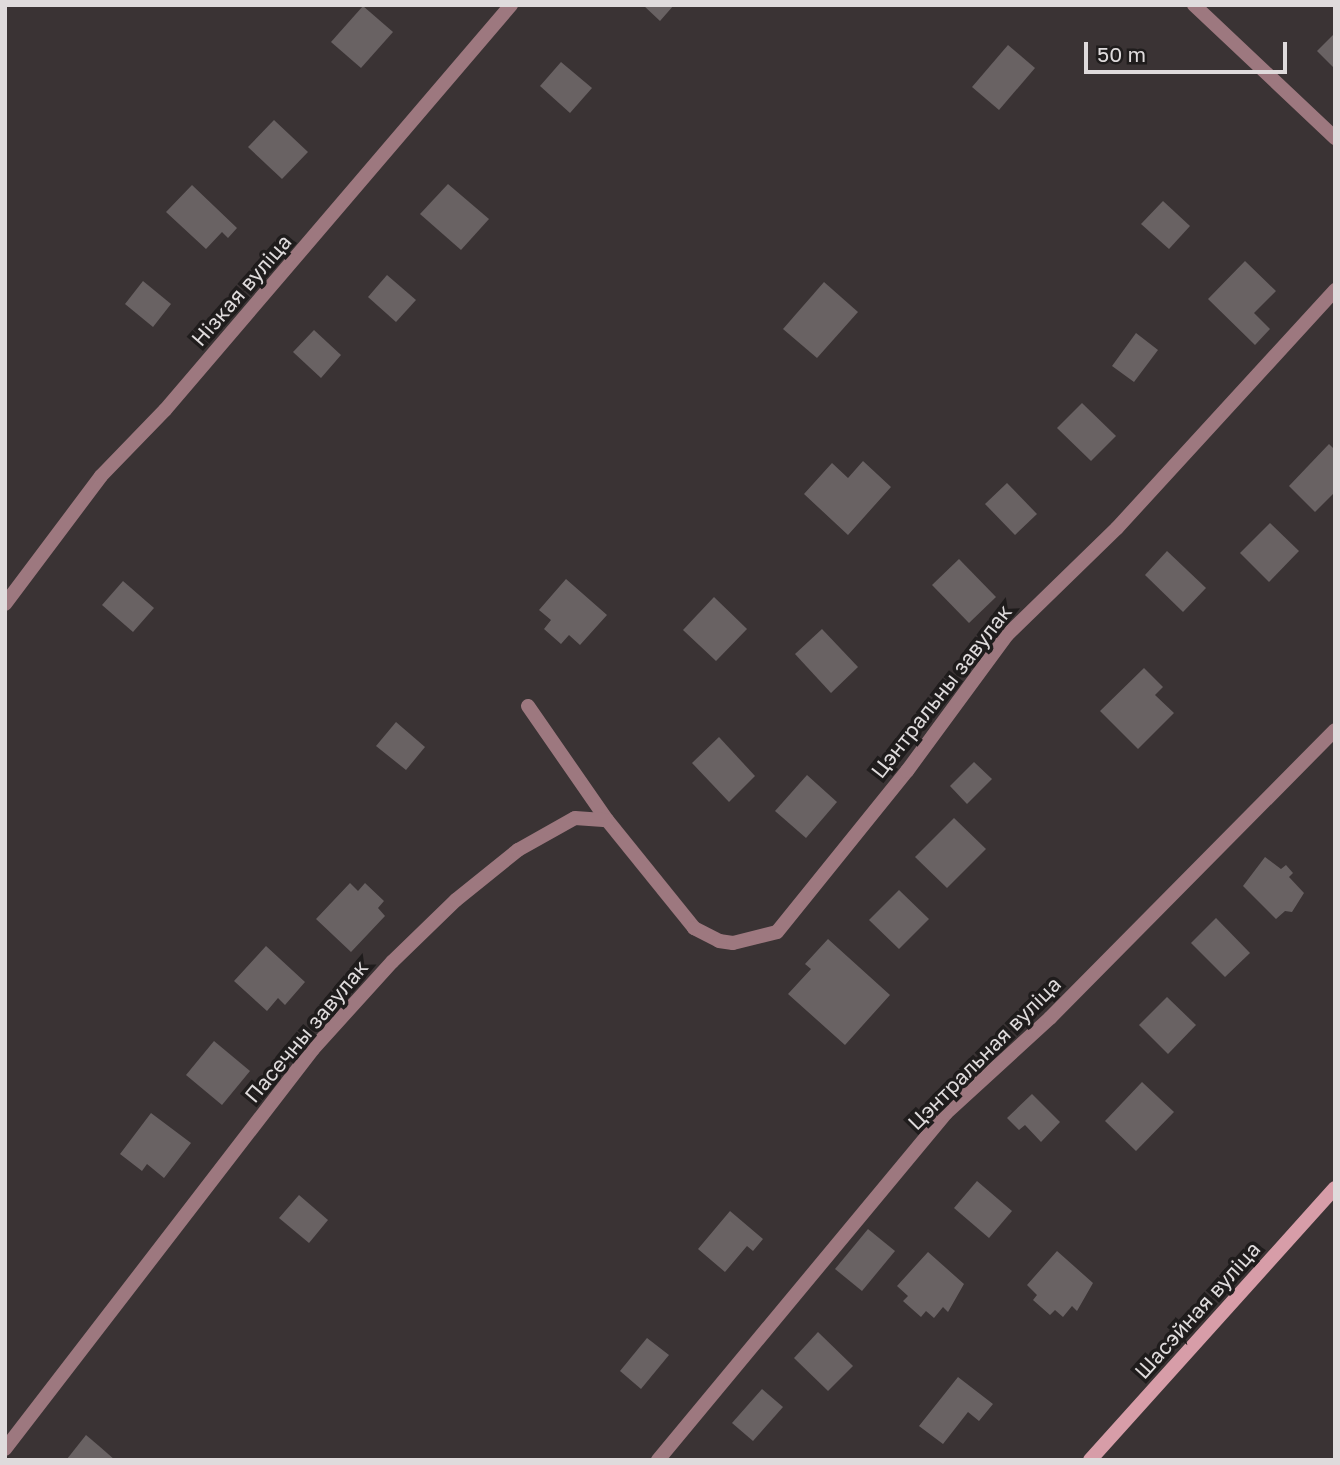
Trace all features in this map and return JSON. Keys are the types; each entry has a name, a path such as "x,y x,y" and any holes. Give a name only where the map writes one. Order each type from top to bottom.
{"main road":[{"name":"Шасэйная вуліца","path":"1090,1460 1335,1188"}],"street":[{"name":"Нізкая вуліца","path":"5,604 101,476 165,410 512,5"},
{"path":"1194,5 1335,138"},
{"name":"Цэнтральны завулак","path":"607,820 667,900 705,936 744,942 785,927 1007,635 1117,528 1335,290"},
{"path":"528,706 607,820"},
{"name":"Цэнтральная вуліца","path":"658,1460 946,1114 1050,1018 1335,730"},
{"name":"Пасечны завулак","path":"5,1449 313,1049 392,962 463,894 519,850 575,818 607,820"}],"building":[{"path":"643,5 674,5 660,21"},
{"path":"363,6 393,32 361,68 331,42"},
{"path":"1335,33 1335,69 1317,51"},
{"path":"1008,45 1035,68 999,110 972,87"},
{"path":"561,62 592,88 570,113 540,86"},
{"path":"274,120 308,152 282,179 248,147"},
{"path":"448,184 489,219 461,250 420,214"},
{"path":"192,185 237,228 228,238 222,232 206,249 166,212"},
{"path":"1163,201 1190,226 1169,249 1141,224"},
{"path":"1245,261 1276,291 1254,313 1270,329 1255,345 1208,299"},
{"path":"387,275 416,300 396,322 368,297"},
{"path":"143,281 171,304 153,327 125,304"},
{"path":"824,282 858,312 817,358 783,329"},
{"path":"314,330 341,355 321,378 293,352"},
{"path":"1136,333 1158,350 1134,382 1112,366"},
{"path":"1082,403 1116,436 1091,461 1057,428"},
{"path":"1329,444 1335,450 1335,492 1315,512 1289,486"},
{"path":"863,461 891,487 848,535 804,494 832,463 848,478"},
{"path":"1007,483 1037,514 1015,535 985,504"},
{"path":"1270,523 1299,551 1269,582 1240,553"},
{"path":"1167,551 1206,588 1183,612 1145,575"},
{"path":"959,559 996,597 969,623 932,585"},
{"path":"566,579 607,615 580,645 569,635 561,644 544,629 551,620 539,610"},
{"path":"123,581 154,608 133,632 102,605"},
{"path":"714,597 747,629 716,661 683,630"},
{"path":"822,629 858,667 831,693 795,654"},
{"path":"1144,668 1163,687 1155,695 1174,713 1138,749 1100,711"},
{"path":"396,722 425,747 406,770 376,746"},
{"path":"719,737 755,776 729,802 692,763"},
{"path":"974,762 992,779 967,804 950,786"},
{"path":"807,775 837,802 806,838 775,811"},
{"path":"954,818 986,849 947,888 915,857"},
{"path":"1265,857 1281,869 1286,865 1293,873 1289,877 1304,893 1292,912 1285,911 1276,919 1243,886"},
{"path":"350,883 358,891 365,883 384,901 378,908 385,916 351,952 316,919"},
{"path":"899,890 929,919 899,949 869,920"},
{"path":"1216,918 1250,953 1225,977 1191,943"},
{"path":"828,939 890,995 845,1045 788,994 811,969 805,964"},
{"path":"266,946 305,982 285,1005 278,998 267,1011 234,981"},
{"path":"1167,997 1196,1025 1168,1054 1139,1025"},
{"path":"214,1041 250,1071 222,1105 186,1075"},
{"path":"1142,1082 1174,1112 1136,1151 1105,1121"},
{"path":"1032,1094 1060,1122 1041,1142 1025,1125 1019,1130 1007,1118"},
{"path":"151,1113 191,1143 164,1178 147,1164 142,1171 120,1154"},
{"path":"977,1181 1012,1211 989,1238 954,1208"},
{"path":"299,1195 328,1220 309,1243 279,1218"},
{"path":"730,1211 763,1239 753,1251 747,1246 725,1272 698,1249"},
{"path":"868,1229 895,1251 862,1291 835,1269"},
{"path":"1057,1251 1093,1283 1077,1311 1072,1306 1063,1317 1055,1310 1050,1315 1033,1300 1037,1295 1027,1285"},
{"path":"928,1252 964,1284 948,1312 943,1307 934,1318 926,1311 921,1317 903,1301 908,1296 897,1286"},
{"path":"818,1332 853,1366 828,1391 794,1358"},
{"path":"647,1338 669,1355 641,1389 620,1371"},
{"path":"958,1377 993,1404 979,1421 968,1412 943,1444 919,1426"},
{"path":"762,1389 783,1407 753,1441 732,1423"},
{"path":"86,1435 99,1446 115,1460 67,1459"}]}
